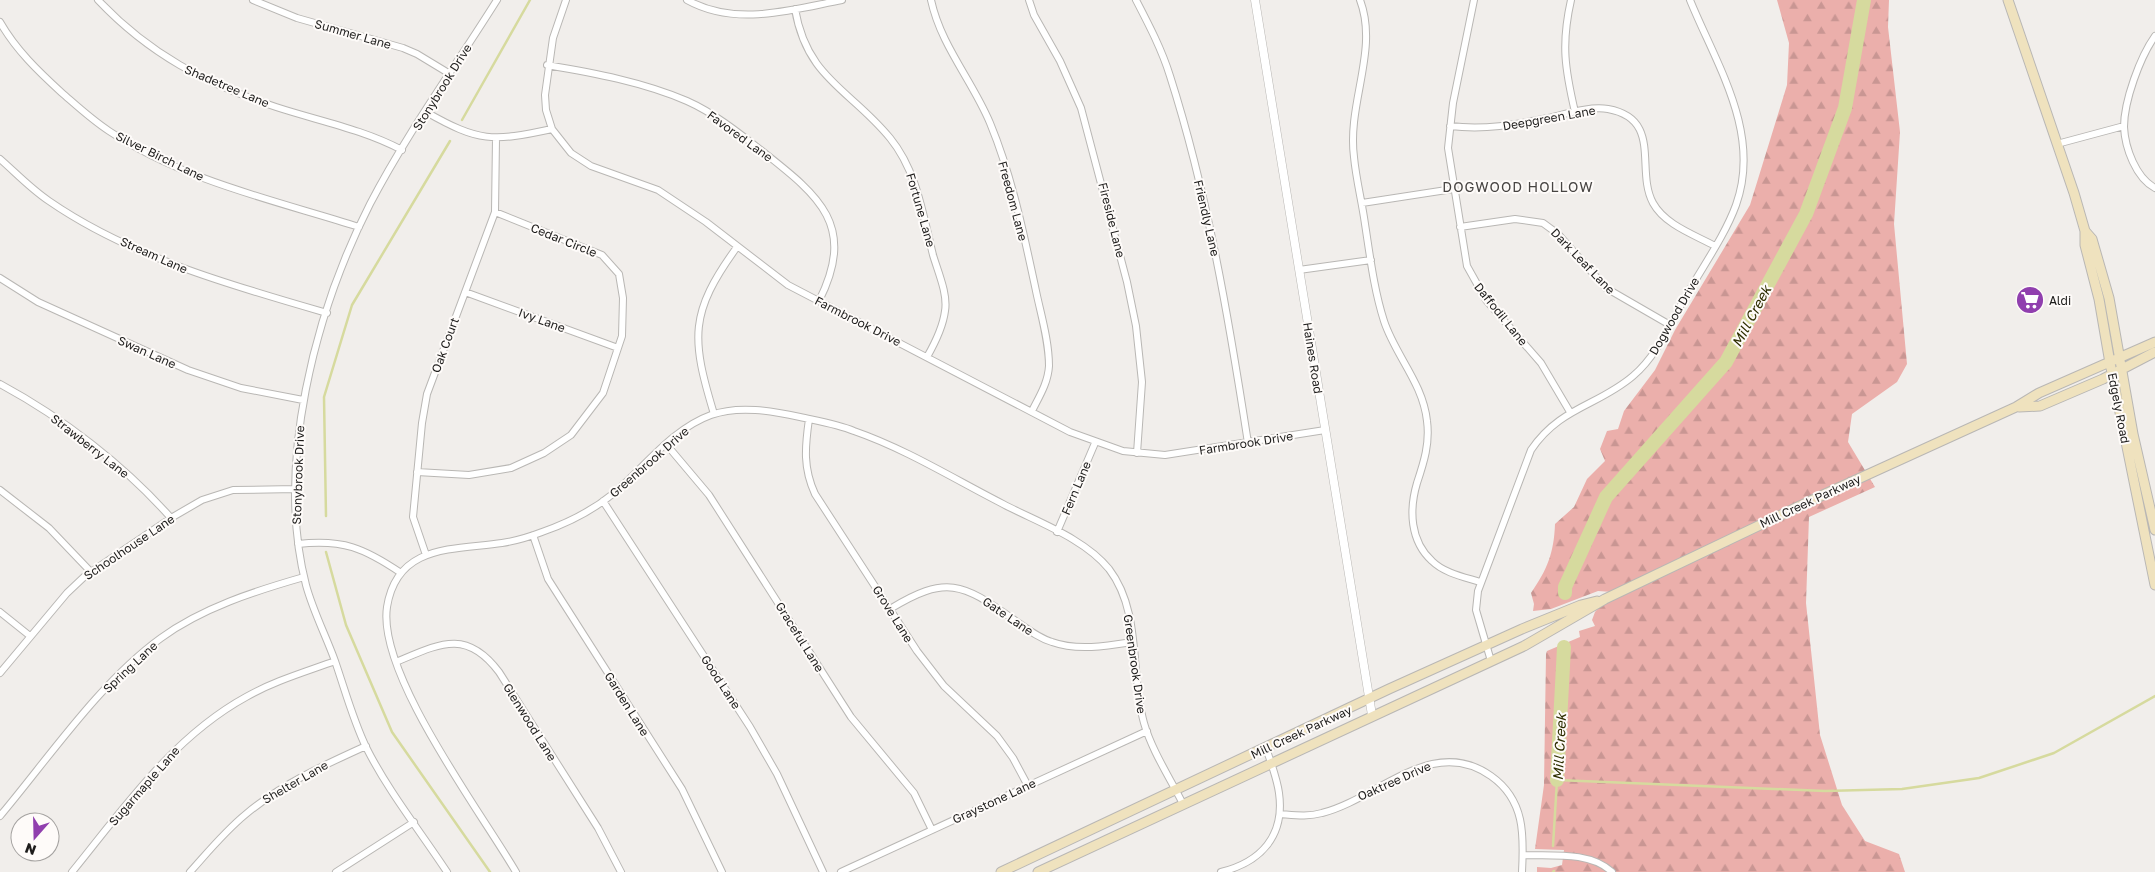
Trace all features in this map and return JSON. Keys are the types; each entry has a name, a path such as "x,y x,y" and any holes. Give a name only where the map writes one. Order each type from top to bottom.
{"main road":[{"name":"Edgely Road","path":"2008,0 2085,231 2085,245 2099,299 2112,374 2155,585"},
{"name":"Edgely Road","path":"2085,231 2092,238 2109,298 2133,434 2155,530"},
{"name":"Mill Creek Parkway","path":"1038,872 1372,715 1524,646 1605,599 1834,490 2016,407 2038,393 2155,342"},
{"name":"Mill Creek Parkway","path":"2016,407 2040,406 2112,374 2155,352"},
{"name":"Mill Creek Parkway","path":"1001,872 1486,646 1581,605 1605,599"}],"street":[{"name":"Shadetree Lane","path":"98,0 156,52 188,71 277,108 354,129 402,150"},
{"name":"Summer Lane","path":"253,0 297,18 403,48 450,74"},
{"name":"Stonybrook Drive","path":"447,872 366,746 312,603 304,577 298,544 296,489 298,443 304,400 327,313 359,227 402,150 497,0"},
{"name":"Farmbrook Drive","path":"566,0 558,22 545,82 546,110 552,128 561,144 581,160 658,190 737,247 776,278 1095,443 1137,453 1183,454 1324,430"},
{"path":"687,0 712,11 738,15 795,9 842,0"},
{"name":"Freedom Lane","path":"931,0 940,31 990,123 1007,175 1030,264 1045,336 1049,367 1044,388 1032,412"},
{"name":"Fireside Lane","path":"1029,0 1039,24 1064,67 1081,108 1127,282 1136,326 1142,382 1137,453"},
{"name":"Friendly Lane","path":"1136,0 1170,76 1196,170 1232,342 1248,443"},
{"name":"Haines Road","path":"1255,0 1372,715"},
{"path":"1360,0 1368,32 1352,134 1371,260 1384,320 1422,396 1428,421 1427,448 1412,508 1414,531 1431,561 1444,569 1480,582"},
{"name":"Daffodil Lane","path":"1474,0 1450,126 1448,148 1453,189 1467,266 1478,289 1541,363 1570,412"},
{"path":"1571,0 1564,46 1565,64 1575,112"},
{"name":"Dogwood Drive","path":"1491,661 1476,610 1480,582 1531,450 1549,428 1570,412 1631,378 1647,361 1670,325 1736,205 1740,190 1744,143 1737,112 1690,0"},
{"name":"Fortune Lane","path":"795,9 801,38 814,62 890,138 909,169 920,203 945,305 940,331 928,357"},
{"name":"Silver Birch Lane","path":"0,22 16,48 50,82 85,113 128,143 223,186 359,227"},
{"path":"2155,36 2143,57 2133,87 2124,126 2137,169 2155,188"},
{"name":"Favored Lane","path":"548,65 635,84 695,105 743,136 811,192 824,207 834,252 831,274 819,301"},
{"name":"Deepgreen Lane","path":"1450,126 1498,127 1575,112 1606,109 1618,111 1632,120 1641,132 1645,146 1649,189 1653,203 1664,217 1715,246"},
{"path":"426,112 463,132 496,138 516,136 552,128"},
{"path":"2057,144 2124,126"},
{"name":"Oak Court","path":"426,555 413,517 427,394 495,212 496,138"},
{"name":"Stream Lane","path":"0,159 34,189 66,212 138,248 190,272 327,313"},
{"path":"1362,203 1453,189"},
{"name":"Cedar Circle","path":"417,472 469,475 511,468 544,453 571,435 603,393 622,336 623,298 619,274 602,255 495,212"},
{"name":"Dark Leaf Lane","path":"1460,228 1514,219 1544,223 1558,234 1606,288 1670,325"},
{"path":"714,414 700,369 698,330 704,300 737,247"},
{"path":"1299,270 1371,260"},
{"name":"Swan Lane","path":"0,278 38,302 188,370 241,388 304,400"},
{"name":"Ivy Lane","path":"465,292 618,348"},
{"name":"Strawberry Lane","path":"0,384 35,404 75,432 143,488 171,518"},
{"name":"Greenbrook Drive","path":"516,872 433,741 396,662 387,629 386,611 392,588 408,565 426,555 448,548 505,543 574,520 603,501 666,444 692,425 714,414 763,410 844,427 882,442 1057,532 1098,558 1112,573 1126,603 1139,700 1147,731 1183,804"},
{"name":"Grove Lane","path":"809,419 804,459 809,481 935,676 986,724 1005,746 1028,786"},
{"name":"Fern Lane","path":"1057,532 1095,443"},
{"name":"Graceful Lane","path":"666,444 709,495 851,717 914,793 932,830"},
{"name":"Schoolhouse Lane","path":"0,673 68,593 91,572 171,518 202,500 233,490 296,489"},
{"path":"0,490 49,528 91,572"},
{"name":"Good Lane","path":"603,501 750,727 777,774 823,872"},
{"name":"Garden Lane","path":"533,535 548,579 682,789 722,872"},
{"path":"298,544 335,542 352,546 370,553 401,573"},
{"name":"Spring Lane","path":"0,816 100,696 144,651 171,631 217,608 304,577"},
{"name":"Gate Lane","path":"890,609 914,594 930,588 957,588 975,595 1032,632 1053,643 1090,646 1132,642"},
{"path":"0,612 30,636"},
{"name":"Glenwood Lane","path":"396,662 446,643 465,644 486,656 499,672 598,828 621,872"},
{"name":"Sugarmaple Lane","path":"72,872 157,769 185,740 202,726 248,696 274,684 335,662"},
{"name":"Graystone Lane","path":"841,872 1147,731"},
{"name":"Shelter Lane","path":"190,872 229,828 262,801 298,778 366,746"},
{"path":"1221,872 1242,866 1257,857 1273,837 1280,814 1280,793 1266,748"},
{"name":"Oaktree Drive","path":"1280,814 1322,813 1428,764 1458,762 1485,772 1508,791 1520,812 1523,830 1522,872"},
{"path":"336,872 414,822"},
{"path":"1523,855 1581,858 1596,861 1612,872"}],"green space":[{"path":"1777,0 1889,0 1888,27 1900,132 1894,224 1907,364 1897,382 1852,414 1848,442 1875,487 1809,517 1806,603 1820,735 1842,805 1865,841 1899,854 1905,872 1537,872 1537,867 1551,868 1562,865 1564,850 1535,849 1544,785 1546,654 1547,651 1580,637 1579,631 1595,626 1592,620 1595,612 1612,592 1598,591 1551,609 1533,611 1534,604 1531,593 1549,561 1555,524 1574,507 1587,479 1605,461 1600,449 1607,431 1618,429 1624,411 1655,370 1675,330 1750,205 1787,85 1789,43"}],"waterway":[{"path":"462,120 530,0"},
{"name":"Mill Creek","path":"1565,593 1565,587 1606,497 1726,362 1806,214 1845,108 1864,0"},
{"path":"326,516 324,397 352,305 450,141"},
{"path":"326,552 346,625 392,732 490,872"},
{"name":"Mill Creek","path":"1557,780 1564,647"},
{"path":"1553,846 1557,780 1825,791 1902,789 1979,778 2054,753 2155,696"}],"place":[{"name":"Aldi","path":"2030,300"}],"district":[{"name":"DOGWOOD HOLLOW","path":"1518,186"}]}
